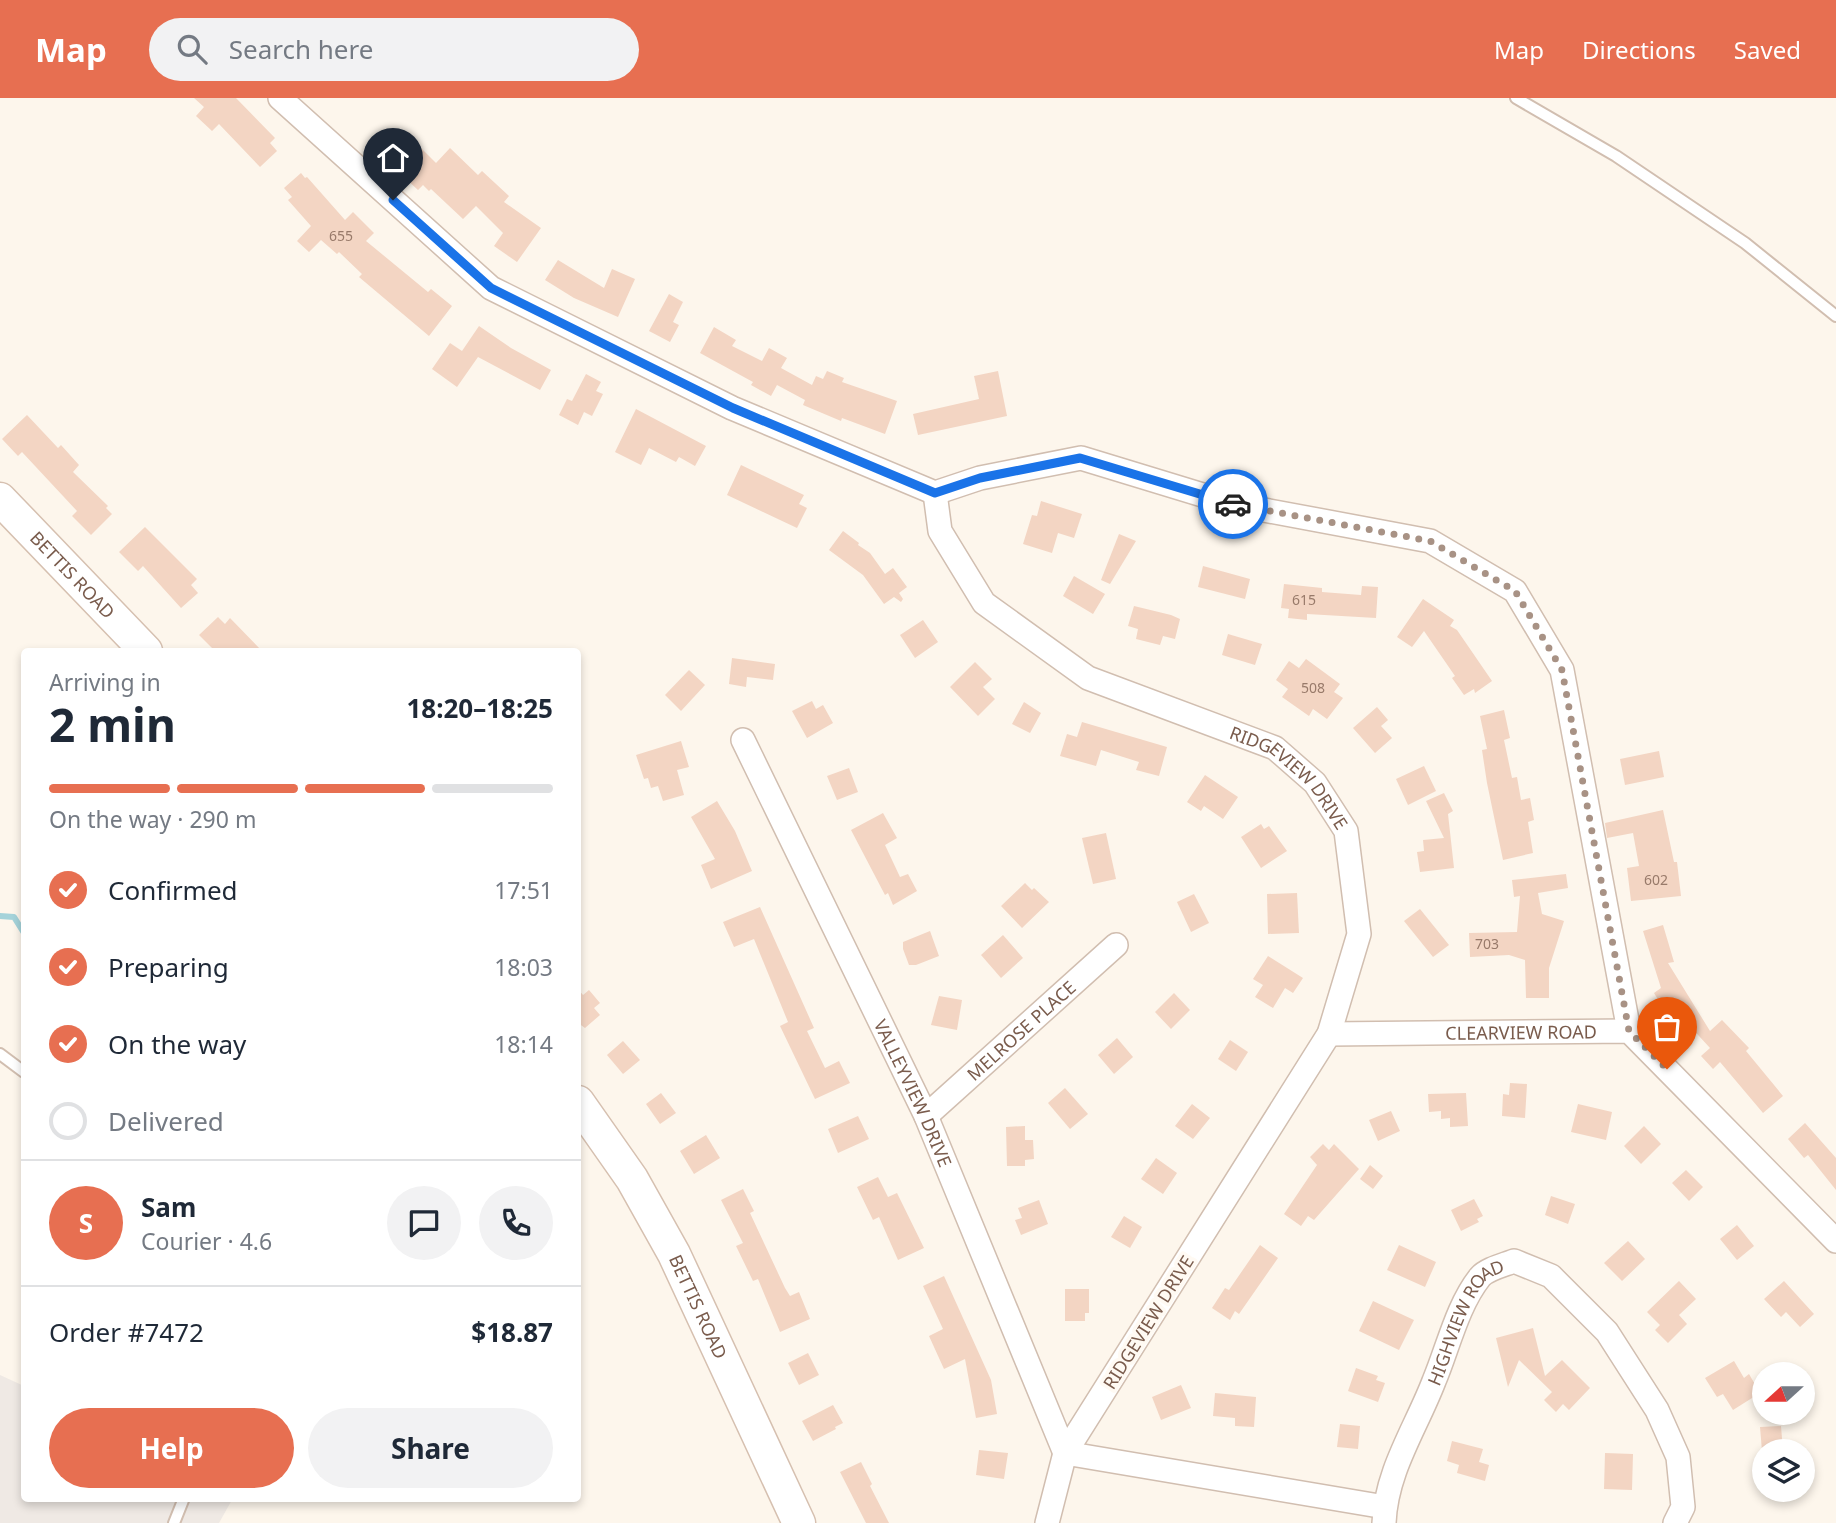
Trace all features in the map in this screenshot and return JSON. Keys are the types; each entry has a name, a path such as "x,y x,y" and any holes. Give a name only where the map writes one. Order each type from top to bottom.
{"street":[{"path":"281,98 491,288 733,408 935,493 980,478 1080,458 1232,504 1430,541 1515,591 1562,670 1629,1031 1836,1241"},
{"name":"RIDGEVIEW DRIVE","path":"935,493 940,531 984,603 1088,678 1275,748 1315,783 1346,831 1359,934 1329,1034 1065,1453 1046,1523"},
{"name":"BETTIS ROAD","path":"0,499 143,648"},
{"name":"VALLEYVIEW DRIVE","path":"743,740 926,1116 1065,1453"},
{"name":"MELROSE PLACE","path":"926,1116 1116,945"},
{"name":"CLEARVIEW ROAD","path":"1329,1034 1629,1031"},
{"name":"BETTIS ROAD","path":"581,1106 632,1179 674,1254 799,1523"},
{"name":"HIGHVIEW ROAD","path":"1065,1453 1385,1515 1396,1463 1433,1385 1462,1308 1482,1275 1514,1261 1551,1276 1607,1332 1657,1410 1678,1457 1683,1507 1675,1523"}],"lane":[{"path":"1516,98 1616,156 1745,243 1836,316"},
{"path":"0,1054 21,1070"},
{"path":"174,1523 182,1502"}],"shaded area":[{"path":"0,1375 21,1385 21,1502 231,1502 219,1523 0,1523"}],"building":[{"path":"194,98 236,98 275,138 270,143 277,151 260,167 219,124 212,131 196,116 204,107"},
{"path":"417,144 436,163 450,148 478,175 482,171 509,196 504,202 541,228 517,262 494,246 503,233 476,206 463,219 431,189 429,191 423,185 418,190 406,179 412,173 400,162"},
{"path":"301,173 345,220 353,212 374,233 366,241 428,292 431,289 452,306 429,336 359,277 362,274 339,252 337,254 321,240 309,252 297,241 311,226 288,200 292,197 284,188"},
{"path":"558,260 604,288 612,269 635,279 618,317 574,298 545,280"},
{"path":"669,294 683,302 673,322 679,325 670,342 649,331"},
{"path":"479,326 551,370 540,390 478,357 457,387 432,369 450,343 462,351"},
{"path":"714,327 736,340 732,346 762,361 769,348 787,358 781,368 812,385 816,376 823,379 827,371 844,378 842,382 897,401 885,434 842,418 841,421 803,405 805,400 777,385 771,396 751,385 753,382 700,353"},
{"path":"998,371 1007,416 918,435 913,414 979,399 974,376"},
{"path":"586,374 601,382 596,391 603,394 592,416 584,412 578,425 559,415 567,399 572,401"},
{"path":"636,409 706,446 695,466 679,457 676,462 649,448 641,465 615,452"},
{"path":"27,415 58,448 61,445 79,465 73,472 108,506 106,508 112,514 91,535 72,516 77,511 22,452 18,456 2,439"},
{"path":"741,465 804,495 799,504 807,508 797,528 727,495"},
{"path":"1041,501 1082,514 1074,538 1058,533 1052,553 1023,544 1032,515 1037,516"},
{"path":"145,527 197,579 191,585 198,593 181,608 143,566 138,571 119,552"},
{"path":"843,531 870,553 885,574 893,568 907,587 899,593 903,599 901,602 894,597 884,604 863,575 829,550"},
{"path":"1119,534 1136,541 1110,584 1101,580"},
{"path":"1203,566 1250,579 1245,599 1198,587"},
{"path":"1074,576 1105,594 1093,614 1063,596"},
{"path":"1284,584 1322,588 1322,592 1361,595 1362,586 1378,587 1376,618 1307,614 1307,620 1288,618 1289,609 1281,608"},
{"path":"1423,599 1454,620 1450,626 1457,630 1492,681 1475,693 1474,689 1464,695 1452,678 1455,676 1424,631 1412,647 1397,637"},
{"path":"1134,606 1180,619 1175,639 1163,636 1160,645 1136,639 1138,629 1128,626"},
{"path":"218,617 225,624 230,618 259,648 212,648 199,635"},
{"path":"923,620 938,642 915,658 900,635"},
{"path":"1228,634 1262,644 1255,665 1222,655"},
{"path":"732,658 775,664 773,680 747,677 746,687 729,684"},
{"path":"1306,659 1340,684 1334,692 1343,698 1327,719 1313,709 1309,716 1282,697 1288,689 1276,680 1289,661 1299,668"},
{"path":"975,662 992,679 983,687 995,699 978,716 950,687"},
{"path":"689,670 705,685 681,711 665,695"},
{"path":"812,701 816,709 823,705 833,723 807,738 792,711"},
{"path":"1024,702 1041,713 1030,733 1012,724"},
{"path":"1377,707 1388,720 1381,726 1392,738 1375,753 1353,728"},
{"path":"1504,710 1510,738 1504,740 1512,778 1517,777 1521,800 1530,798 1534,820 1528,822 1533,853 1503,860 1487,783 1482,750 1487,749 1480,716"},
{"path":"1082,722 1167,747 1159,776 1136,770 1139,762 1101,750 1096,766 1060,756 1067,734 1077,737"},
{"path":"681,741 689,767 677,770 684,795 663,801 658,786 651,788 648,778 644,779 636,755"},
{"path":"1659,751 1664,777 1625,785 1620,759"},
{"path":"1424,766 1436,791 1408,805 1396,779"},
{"path":"849,768 858,792 837,800 827,776"},
{"path":"1205,775 1238,797 1223,819 1204,806 1201,811 1187,802"},
{"path":"1444,793 1453,811 1448,814 1454,868 1420,872 1417,852 1424,851 1423,840 1444,838 1426,801"},
{"path":"717,801 735,831 752,871 711,889 701,865 715,859 691,817"},
{"path":"1663,810 1674,862 1677,862 1681,896 1631,901 1627,868 1639,866 1633,833 1607,838 1605,823"},
{"path":"883,813 897,838 885,845 900,877 908,874 917,891 893,905 851,830"},
{"path":"1261,824 1264,829 1269,826 1287,851 1261,868 1241,837"},
{"path":"1106,833 1116,879 1093,884 1082,838"},
{"path":"1566,874 1568,888 1538,893 1542,914 1564,921 1549,968 1549,998 1526,998 1525,960 1509,955 1470,957 1469,933 1517,932 1520,896 1514,897 1512,880"},
{"path":"1025,883 1049,902 1022,928 1001,906"},
{"path":"1297,893 1299,933 1268,934 1267,894"},
{"path":"1194,894 1209,923 1191,932 1177,902"},
{"path":"760,907 814,1028 807,1031 825,1068 839,1061 850,1083 815,1099 780,1026 788,1022 754,939 734,947 723,922"},
{"path":"1420,909 1449,945 1433,957 1404,921"},
{"path":"1663,925 1674,962 1668,963 1710,1031 1722,1020 1749,1048 1746,1051 1783,1096 1763,1113 1720,1062 1713,1069 1701,1056 1710,1048 1688,1024 1677,1031 1654,993 1661,988 1643,931"},
{"path":"930,931 939,956 909,965 903,942"},
{"path":"1003,935 1023,958 1001,978 981,955"},
{"path":"1268,956 1303,978 1293,993 1285,988 1273,1008 1255,997 1263,985 1253,979"},
{"path":"589,990 600,1003 594,1008 600,1015 585,1028 581,1025 581,993 583,995"},
{"path":"1174,993 1190,1010 1171,1029 1155,1012"},
{"path":"939,996 962,1000 957,1030 931,1025"},
{"path":"1117,1038 1133,1057 1114,1074 1098,1055"},
{"path":"1230,1040 1248,1052 1236,1071 1218,1059"},
{"path":"623,1041 640,1060 623,1074 607,1055"},
{"path":"1510,1083 1527,1084 1525,1118 1502,1116 1503,1094 1509,1095"},
{"path":"1065,1088 1088,1114 1070,1129 1048,1103"},
{"path":"661,1093 676,1113 660,1124 646,1104"},
{"path":"1466,1093 1468,1126 1450,1127 1450,1118 1441,1119 1441,1111 1429,1112 1428,1094"},
{"path":"1192,1104 1210,1118 1193,1139 1175,1126"},
{"path":"1578,1104 1612,1112 1606,1140 1571,1132"},
{"path":"1391,1111 1400,1131 1378,1141 1369,1120"},
{"path":"858,1116 869,1139 838,1153 828,1129"},
{"path":"1805,1123 1836,1158 1836,1190 1808,1155 1804,1158 1788,1139"},
{"path":"1025,1126 1025,1140 1033,1140 1034,1159 1025,1160 1025,1166 1007,1166 1006,1127"},
{"path":"1644,1126 1661,1144 1641,1164 1624,1146"},
{"path":"706,1135 720,1158 694,1174 680,1151"},
{"path":"1323,1144 1329,1150 1334,1144 1359,1169 1314,1220 1308,1216 1301,1226 1284,1214 1317,1165 1310,1157"},
{"path":"1156,1158 1177,1173 1163,1194 1141,1179"},
{"path":"1370,1165 1383,1176 1373,1189 1360,1179"},
{"path":"1686,1170 1703,1187 1689,1201 1672,1183"},
{"path":"878,1177 888,1197 897,1193 924,1248 898,1260 879,1217 873,1220 857,1187"},
{"path":"743,1189 754,1211 750,1213 785,1288 790,1296 799,1292 810,1319 780,1332 758,1279 753,1281 736,1246 743,1243 721,1200"},
{"path":"1551,1196 1575,1204 1568,1224 1545,1215"},
{"path":"1474,1199 1483,1216 1477,1219 1479,1222 1461,1231 1451,1210"},
{"path":"1039,1200 1048,1224 1021,1235 1015,1220 1022,1218 1018,1208"},
{"path":"1124,1216 1142,1227 1130,1248 1111,1237"},
{"path":"1737,1225 1754,1246 1737,1260 1720,1239"},
{"path":"1628,1241 1645,1259 1622,1281 1604,1263"},
{"path":"1260,1245 1278,1258 1239,1314 1235,1311 1230,1320 1212,1308 1225,1288 1229,1290"},
{"path":"1399,1245 1436,1262 1425,1287 1387,1270"},
{"path":"944,1276 991,1380 997,1414 976,1418 965,1359 944,1369 929,1336 943,1329 923,1286"},
{"path":"1679,1281 1696,1299 1679,1315 1687,1324 1668,1343 1655,1330 1660,1325 1647,1312"},
{"path":"1784,1281 1814,1314 1800,1327 1786,1312 1781,1317 1764,1299"},
{"path":"1065,1289 1089,1289 1089,1313 1085,1313 1085,1321 1065,1321"},
{"path":"1373,1301 1414,1320 1399,1350 1359,1331"},
{"path":"1533,1328 1545,1376 1562,1360 1590,1388 1569,1410 1563,1404 1556,1412 1544,1400 1552,1392 1519,1360 1508,1387 1496,1338"},
{"path":"808,1353 819,1375 799,1385 788,1363"},
{"path":"1734,1361 1744,1378 1749,1374 1752,1379 1752,1398 1733,1410 1723,1394 1717,1397 1705,1378"},
{"path":"1356,1368 1378,1376 1376,1380 1385,1383 1378,1402 1348,1391"},
{"path":"1181,1385 1191,1408 1161,1420 1152,1397"},
{"path":"1215,1393 1256,1397 1254,1427 1235,1426 1235,1418 1213,1416"},
{"path":"833,1405 843,1423 813,1441 802,1421"},
{"path":"1340,1424 1360,1426 1358,1449 1337,1447"},
{"path":"1781,1426 1782,1439 1761,1439 1760,1427"},
{"path":"1452,1441 1483,1449 1479,1462 1489,1465 1485,1481 1457,1473 1459,1465 1447,1461"},
{"path":"979,1450 1008,1453 1004,1479 976,1475"},
{"path":"1605,1453 1633,1454 1632,1490 1604,1489"},
{"path":"861,1462 889,1523 866,1523 840,1472"}],"waterway":[{"path":"0,916 14,917 21,928"}],"way so far":[{"path":"1233,504 1430,541 1515,591 1562,670 1629,1031 1667,1069"}],"route":[{"path":"393,200 491,288 733,408 935,493 980,478 1080,458 1233,504"}]}
